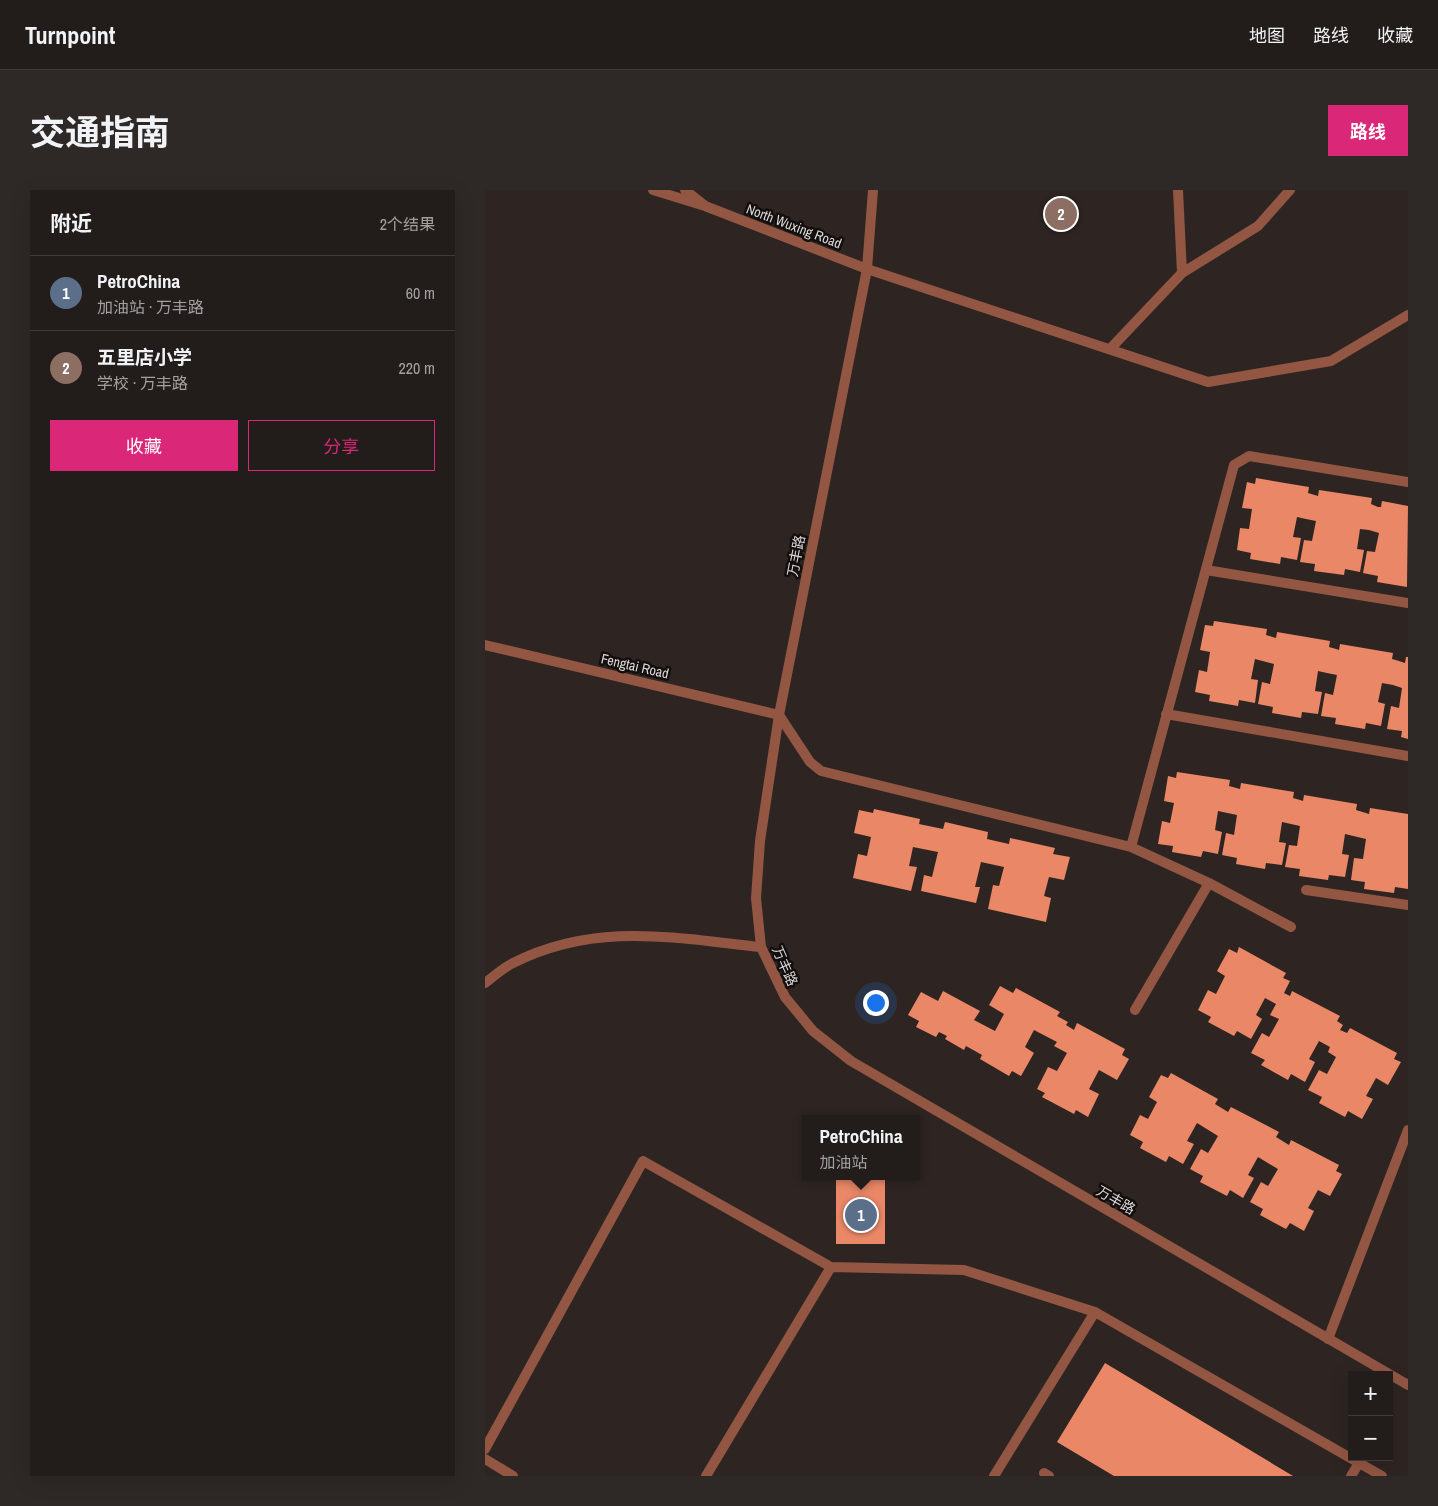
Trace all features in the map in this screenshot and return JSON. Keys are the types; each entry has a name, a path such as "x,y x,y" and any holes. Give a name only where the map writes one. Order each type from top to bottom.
{"street":[{"name":"North Wuxing Road","path":"653,190 705,206 867,269 1208,382 1331,361 1408,315"},
{"path":"685,190 705,206"},
{"name":"万丰路","path":"873,190 867,269 779,715 760,841 756,898 761,947 785,997 813,1031 851,1061 1408,1385"},
{"path":"1178,190 1182,273"},
{"path":"1110,349 1182,273 1258,226 1290,190"},
{"path":"1131,847 1234,465 1249,456 1408,482"},
{"path":"1206,570 1408,603"},
{"name":"Fengtai Road","path":"485,645 779,715"},
{"path":"1166,714 1408,756"},
{"path":"779,715 810,762 821,771 1131,847 1209,883 1291,927"},
{"path":"1135,1010 1209,883"},
{"path":"1306,890 1408,905"},
{"path":"485,982 512,963 550,947 597,937 641,934 761,947"},
{"path":"1328,1339 1408,1130"},
{"path":"485,1449 643,1161 831,1268 964,1270 1095,1312 1382,1476"},
{"path":"706,1476 831,1268"},
{"path":"994,1476 1095,1312"},
{"path":"485,1459 513,1476"},
{"path":"1351,1476 1359,1463"}],"building":[{"path":"1256,478 1309,487 1308,493 1318,496 1319,490 1372,498 1371,504 1378,507 1381,507 1382,501 1408,506 1407,587 1377,582 1378,576 1363,573 1367,551 1375,552 1379,533 1369,530 1360,529 1357,549 1364,550 1360,572 1345,569 1344,575 1314,571 1315,564 1300,562 1304,540 1312,541 1316,521 1297,517 1293,537 1301,538 1297,560 1281,557 1280,564 1250,559 1251,553 1237,550 1240,528 1249,529 1252,509 1242,508 1247,482 1255,484"},
{"path":"1214,621 1267,629 1266,635 1276,638 1277,632 1330,641 1329,647 1339,650 1340,644 1393,653 1392,659 1405,663 1406,657 1408,657 1408,739 1401,737 1402,731 1387,729 1391,706 1399,708 1402,688 1393,685 1382,683 1378,702 1385,704 1381,726 1366,723 1365,729 1335,724 1336,718 1321,716 1325,693 1333,695 1337,675 1318,671 1315,691 1322,692 1318,714 1302,712 1301,718 1272,713 1273,707 1258,704 1262,682 1270,684 1274,664 1255,659 1251,679 1258,680 1255,703 1239,700 1238,706 1209,701 1210,695 1195,692 1199,670 1207,672 1210,652 1200,650 1205,625 1213,626"},
{"path":"1177,772 1230,780 1229,786 1240,789 1241,783 1294,792 1293,798 1303,801 1304,795 1357,804 1356,810 1369,814 1370,808 1408,814 1408,889 1395,887 1394,893 1364,889 1365,882 1351,880 1354,858 1363,859 1366,839 1345,834 1342,854 1349,855 1345,877 1329,875 1328,880 1299,876 1300,869 1285,867 1289,845 1297,846 1300,826 1282,822 1279,842 1286,843 1282,865 1266,863 1265,869 1236,864 1237,858 1222,855 1226,833 1234,835 1237,815 1218,811 1215,830 1222,832 1218,854 1203,851 1201,857 1172,852 1173,846 1158,844 1162,821 1170,823 1174,803 1164,801 1168,776 1176,778"},
{"path":"874,809 920,819 919,824 943,829 945,822 988,832 987,839 1009,844 1010,838 1055,848 1053,854 1070,857 1064,880 1049,877 1044,896 1051,898 1046,922 988,909 993,885 999,886 1004,867 981,862 975,887 980,887 976,903 921,891 924,875 932,877 938,852 913,847 909,866 917,867 911,891 853,878 858,854 867,856 871,837 854,833 859,810 873,813"},
{"path":"1239,947 1286,973 1283,978 1290,981 1284,993 1290,996 1292,991 1340,1016 1337,1021 1343,1025 1340,1030 1347,1033 1350,1028 1397,1053 1394,1059 1401,1062 1388,1085 1376,1078 1366,1096 1373,1099 1362,1119 1348,1111 1345,1117 1319,1103 1322,1097 1308,1090 1319,1070 1327,1074 1336,1057 1328,1052 1330,1047 1319,1041 1309,1059 1315,1062 1305,1082 1291,1074 1288,1080 1261,1065 1265,1060 1251,1053 1262,1033 1269,1037 1279,1019 1270,1015 1276,1004 1265,998 1256,1015 1262,1019 1251,1039 1237,1031 1234,1036 1208,1022 1211,1017 1198,1010 1208,990 1216,994 1225,976 1217,971 1229,949 1237,953"},
{"path":"1000,986 1013,993 1016,988 1060,1012 1057,1016 1068,1022 1066,1025 1074,1030 1077,1023 1125,1049 1122,1055 1129,1059 1117,1080 1099,1070 1089,1089 1099,1094 1088,1117 1076,1110 1074,1114 1042,1097 1045,1093 1037,1089 1048,1067 1057,1071 1067,1053 1054,1046 1057,1042 1034,1030 1025,1047 1034,1053 1021,1076 1012,1071 1009,1076 980,1059 982,1055 966,1046 964,1050 945,1039 947,1036 939,1032 936,1037 916,1027 919,1021 908,1015 921,992 938,1001 943,991 980,1011 974,1020 995,1031 1004,1014 989,1005"},
{"path":"1171,1073 1218,1099 1215,1104 1228,1112 1231,1107 1279,1132 1276,1137 1289,1145 1291,1140 1339,1165 1336,1171 1342,1174 1330,1196 1318,1190 1308,1208 1314,1211 1304,1231 1290,1223 1286,1229 1260,1215 1263,1209 1250,1202 1261,1182 1268,1186 1278,1169 1258,1157 1248,1175 1254,1178 1243,1198 1230,1190 1227,1196 1200,1182 1203,1176 1190,1169 1201,1149 1208,1153 1218,1136 1197,1123 1187,1141 1194,1144 1183,1164 1169,1156 1166,1162 1140,1148 1143,1142 1130,1135 1140,1115 1148,1119 1157,1102 1149,1097 1161,1075 1168,1078"},
{"path":"836,1180 885,1180 885,1244 836,1244"},
{"path":"1105,1363 1293,1476 1114,1476 1057,1442"}],"place":[{"name":"五里店小学","path":"1061,214"},
{"name":"PetroChina","path":"861,1215"}]}
